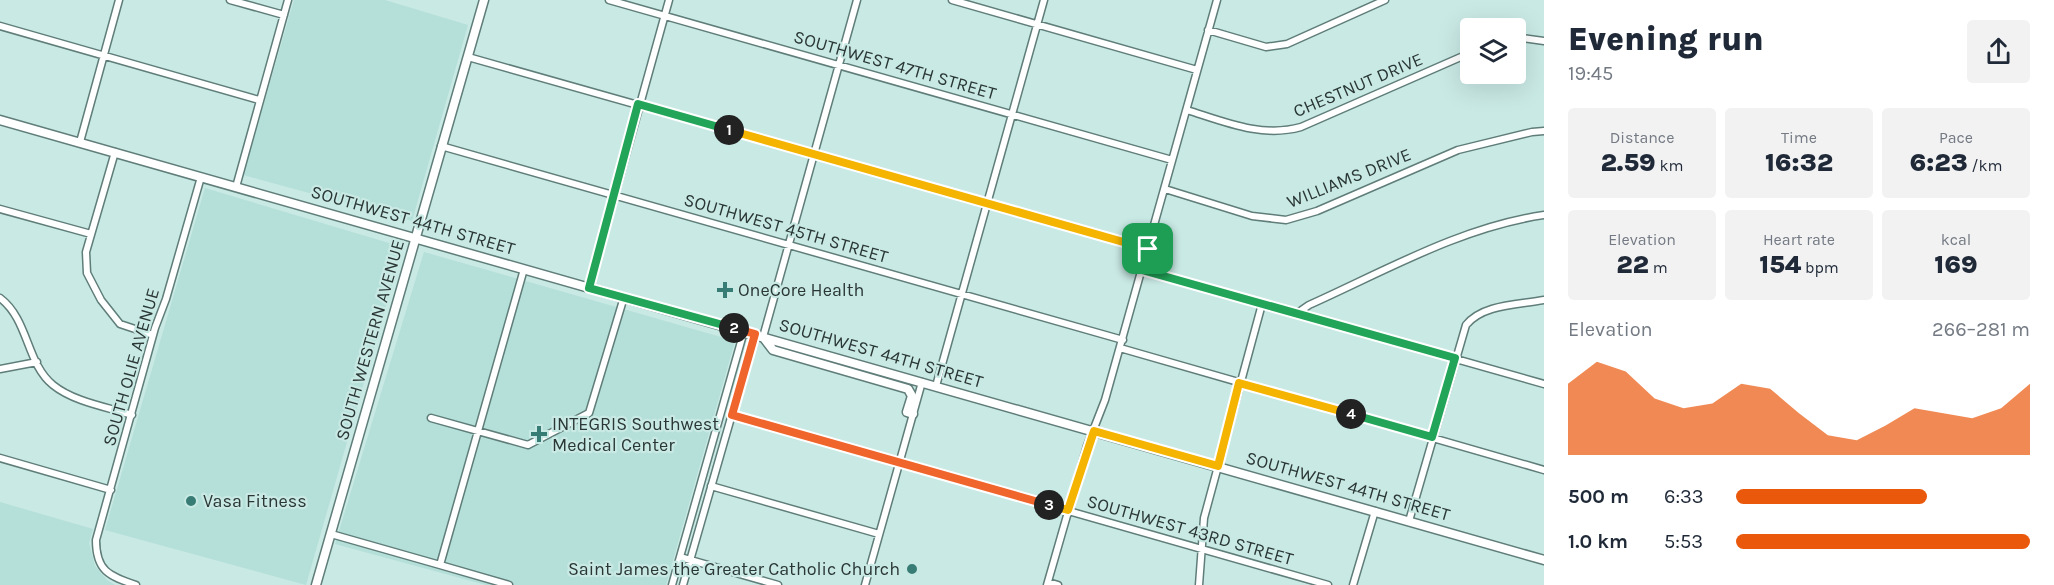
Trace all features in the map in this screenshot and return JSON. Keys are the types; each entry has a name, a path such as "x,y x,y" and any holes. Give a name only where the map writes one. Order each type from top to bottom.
{"main road":[{"name":"SOUTH WESTERN AVENUE","path":"316,585 484,0"},
{"name":"SOUTHWEST 44TH STREET","path":"0,120 1544,560"},
{"path":"759,335 772,350 908,389 912,396 910,413"}],"street":[{"path":"80,142 119,0"},
{"path":"231,0 284,15"},
{"path":"236,187 288,0"},
{"name":"SOUTHWEST 47TH STREET","path":"609,0 838,63 1172,160"},
{"path":"589,288 638,104 669,0"},
{"path":"683,585 732,415 789,245 812,154 857,0"},
{"path":"952,0 1197,70"},
{"path":"936,386 1044,0"},
{"path":"1058,585 1047,584 1068,510 1101,416 1217,0"},
{"path":"1208,30 1266,47 1287,44 1385,0"},
{"path":"0,27 259,100"},
{"path":"1526,39 1544,42"},
{"path":"468,57 1148,249"},
{"name":"CHESTNUT DRIVE","path":"1186,110 1261,132 1281,133 1301,127 1460,57"},
{"name":"WILLIAMS DRIVE","path":"1165,189 1252,216 1286,220 1317,211 1458,150 1544,131"},
{"name":"SOUTHWEST 45TH STREET","path":"441,146 961,292 1123,340"},
{"path":"115,152 86,252 87,273 101,300 120,324 153,335"},
{"name":"SOUTH OLIE AVENUE","path":"136,585 108,574 96,556 96,540 153,335 166,299 201,177"},
{"path":"0,209 91,234"},
{"path":"1296,314 1309,304 1459,238 1496,224 1544,215"},
{"path":"440,564 524,269"},
{"path":"1142,270 1544,384"},
{"path":"431,418 528,445 589,413 624,297"},
{"path":"0,298 16,316 37,362 53,385 71,396 132,415"},
{"path":"1409,521 1466,325 1474,315 1544,300"},
{"path":"1199,585 1200,548 1218,466 1262,304"},
{"path":"672,585 744,331"},
{"path":"1120,348 1544,470"},
{"path":"0,369 37,362"},
{"path":"865,585 900,463 910,413 922,382"},
{"name":"SOUTHWEST 43RD STREET","path":"732,415 1328,585"},
{"path":"0,459 111,490"},
{"path":"711,486 879,534"},
{"path":"1353,585 1375,511"},
{"path":"331,534 509,585"},
{"path":"680,557 778,585"}],"shaded area":[{"path":"294,0 385,0 468,25 412,221 243,175"},
{"path":"205,188 399,246 402,250 306,585 105,530"},
{"name":"INTEGRIS Southwest Medical Center","path":"424,252 735,341 666,585 486,585 335,544"},
{"path":"0,502 93,529 89,543 95,566 107,580 115,585 0,585"}],"place":[{"name":"OneCore Health","path":"725,290"},
{"name":"INTEGRIS Southwest Medical Center","path":"539,434"},
{"name":"Vasa Fitness","path":"191,501"},
{"name":"Saint James the Greater Catholic Church","path":"912,569"}],"route":[{"path":"638,104 1148,249 1142,270 1455,358 1432,437 1239,383 1218,466 1094,431 1087,446 1068,510 732,415 755,334 589,288 638,104"}]}
